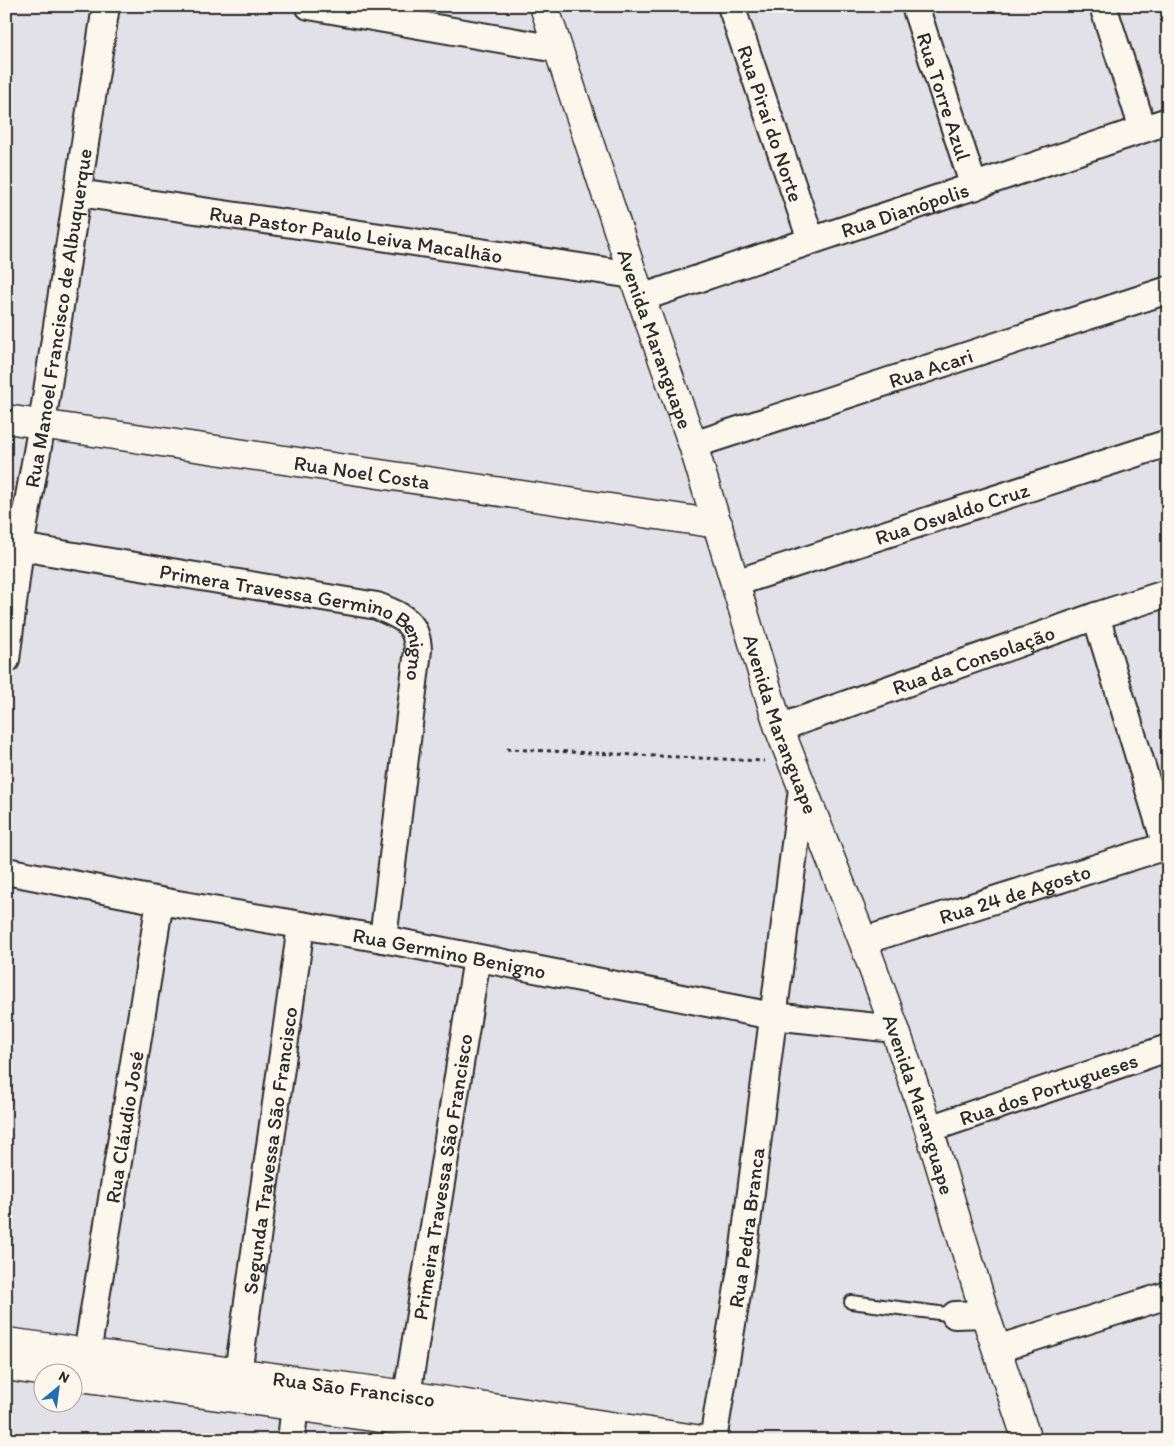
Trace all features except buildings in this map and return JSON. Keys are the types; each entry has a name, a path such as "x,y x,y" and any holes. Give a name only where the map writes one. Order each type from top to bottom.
{"street":[{"name":"Rua Manoel Francisco de Albuquerque","path":"6,660 20,547 42,424 106,6"},
{"path":"309,6 558,49"},
{"name":"Avenida Maranguape","path":"544,6 637,287 693,445 779,728 863,941 895,1029 929,1129 985,1314 1027,1440"},
{"name":"Rua Piraí do Norte","path":"731,6 811,240"},
{"name":"Rua Torre Azul","path":"915,6 974,186"},
{"path":"1102,6 1143,129"},
{"name":"Rua Dianópolis","path":"637,287 811,240 1168,121"},
{"name":"Rua Pastor Paulo Leiva Macalhão","path":"78,194 363,234 637,287"},
{"name":"Rua Acari","path":"693,445 1168,290"},
{"name":"Rua Noel Costa","path":"6,419 718,524"},
{"name":"Rua Osvaldo Cruz","path":"735,583 1168,443"},
{"name":"Primera Travessa Germino Benigno","path":"20,547 377,606 400,616 412,626 418,636 418,650 382,939"},
{"name":"Rua da Consolação","path":"779,728 1096,616 1168,593"},
{"path":"1096,616 1167,849"},
{"name":"Rua Pedra Branca","path":"713,1440 742,1263 802,790"},
{"name":"Rua 24 de Agosto","path":"863,941 1167,849"},
{"name":"Rua Germino Benigno","path":"6,871 160,901 382,939 773,1016 895,1029"},
{"name":"Rua Cláudio José","path":"80,1364 160,901"},
{"name":"Segunda Travessa São Francisco","path":"238,1373 301,926"},
{"name":"Primeira Travessa São Francisco","path":"407,1395 477,958"},
{"name":"Rua dos Portugueses","path":"929,1129 1168,1048"},
{"path":"997,1349 1168,1294"},
{"path":"955,1315 985,1314"},
{"name":"Rua São Francisco","path":"6,1342 80,1364"},
{"name":"Rua São Francisco","path":"82,1364 238,1373 407,1395 702,1440"},
{"name":"Rua São Francisco","path":"82,1364 296,1406 542,1440"},
{"path":"6,1366 32,1370"},
{"path":"291,1440 296,1406"}],"lane":[{"path":"851,1302 955,1315"}],"path":[{"path":"507,749 792,763"}]}
